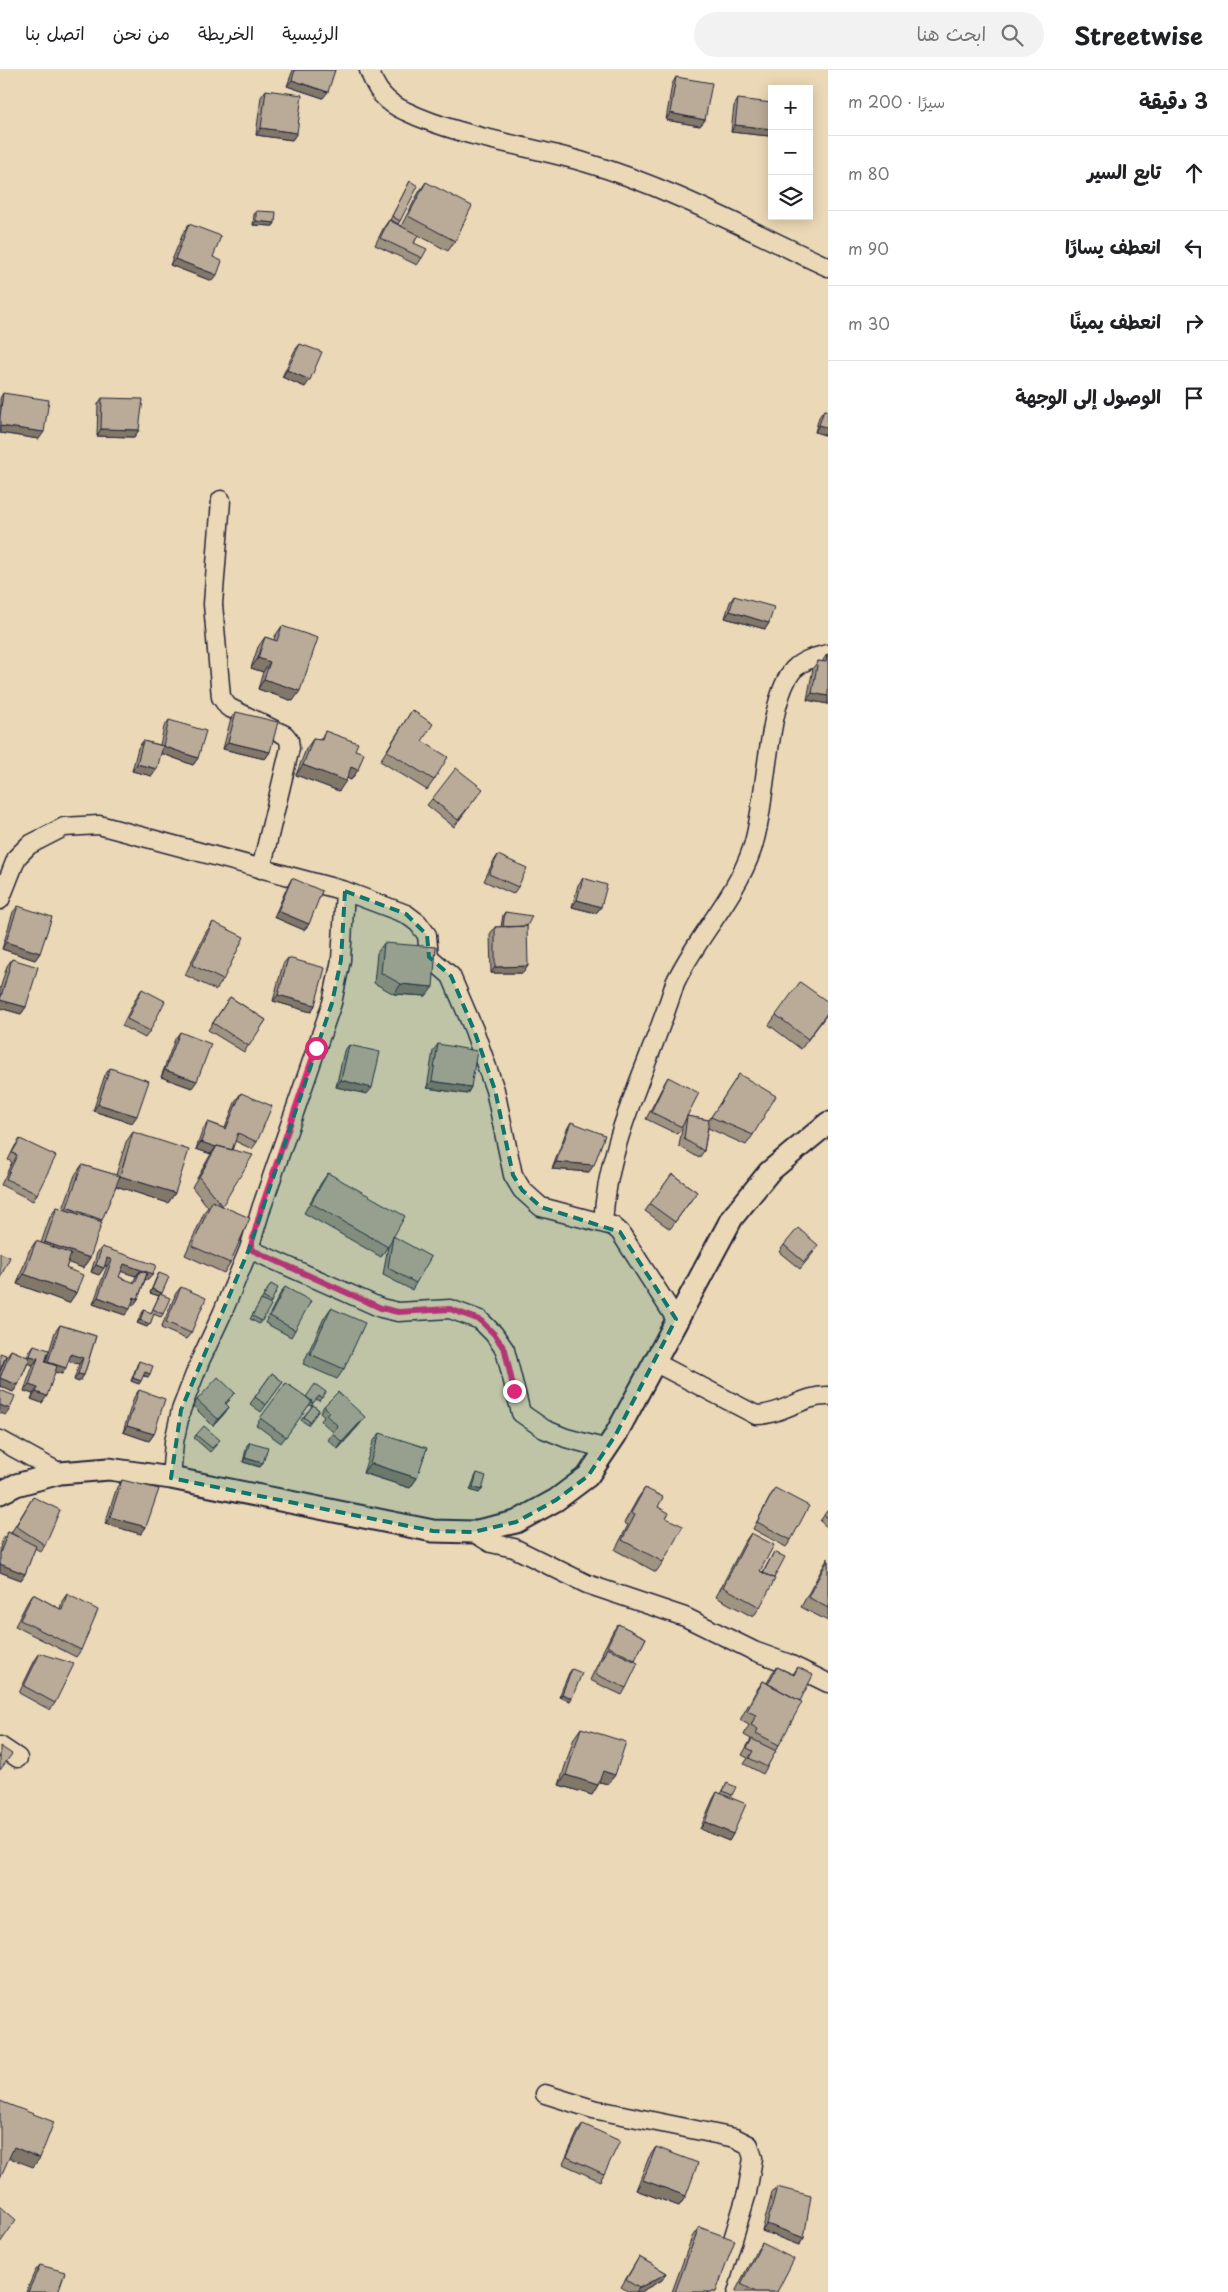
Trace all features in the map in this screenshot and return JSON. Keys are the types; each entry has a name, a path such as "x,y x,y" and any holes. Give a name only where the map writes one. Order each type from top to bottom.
{"street":[{"path":"369,70 375,86 385,100 405,111 476,135 588,163 656,188 721,215 828,267"},
{"path":"221,500 213,604 221,697 228,708 285,735 289,740 290,748 261,869"},
{"path":"603,1223 604,1193 612,1157 675,983 687,957 738,883 753,848 776,711 784,688 792,671 801,663 828,654"},
{"path":"0,900 18,857 29,845 64,827 99,824 345,891 406,914 418,923 427,935 429,957 451,976 474,1030 495,1090 513,1175 522,1190 541,1207 603,1223 620,1232 676,1319"},
{"path":"171,1478 174,1442 181,1410 200,1361 250,1249 261,1209 332,1003 341,960 345,891"},
{"path":"0,1493 16,1484 60,1473 109,1469 171,1478 433,1531 473,1532 516,1522 556,1500 588,1476 606,1449 732,1218 769,1172 828,1122"},
{"path":"250,1249 381,1308 398,1312 450,1309 480,1320 494,1334 505,1350 521,1412 544,1429 566,1438 606,1449"},
{"path":"654,1362 756,1415 768,1415 797,1403 828,1396"},
{"path":"0,1440 60,1473"},
{"path":"473,1532 491,1543 514,1548 587,1584 685,1617 754,1651 787,1663 828,1683"},
{"path":"0,1746 18,1758"},
{"path":"545,2094 593,2109 735,2138 750,2145 753,2158 747,2193 717,2292"}],"highlighted area":[{"path":"345,891 406,914 427,935 429,957 451,976 474,1030 495,1090 513,1175 522,1190 541,1207 620,1232 676,1319 615,1436 588,1476 556,1500 516,1522 473,1532 433,1531 171,1478 181,1410 249,1249 332,1003 341,960"}],"building":[{"path":"295,70 335,70 328,92 292,80"},
{"path":"676,77 712,83 705,120 670,113"},
{"path":"266,90 302,95 297,133 261,128"},
{"path":"738,99 768,103 768,129 735,125"},
{"path":"410,181 418,186 400,221 392,216"},
{"path":"426,182 472,206 455,241 408,216"},
{"path":"256,211 276,212 275,223 256,221"},
{"path":"389,220 418,235 414,243 427,249 422,258 380,238"},
{"path":"189,224 221,236 213,257 222,261 217,275 175,259"},
{"path":"300,344 322,352 310,380 287,370"},
{"path":"3,393 49,400 44,432 0,426"},
{"path":"102,398 143,399 139,430 101,429"},
{"path":"824,410 828,411 828,428 819,425"},
{"path":"734,596 774,607 769,623 730,611"},
{"path":"282,626 318,638 300,691 264,679 270,662 258,658 265,637 277,641"},
{"path":"827,654 828,696 812,693 818,661 826,662"},
{"path":"412,710 433,724 422,741 448,757 434,780 387,751"},
{"path":"236,712 278,722 270,752 228,742"},
{"path":"169,720 206,731 198,758 163,746"},
{"path":"325,731 358,743 355,750 364,753 358,770 351,767 346,781 303,765 313,739 322,740"},
{"path":"143,741 163,746 157,769 137,764"},
{"path":"456,768 483,789 458,820 432,799"},
{"path":"498,855 527,868 518,887 489,874"},
{"path":"292,878 322,891 309,924 278,911"},
{"path":"583,878 607,885 601,907 577,900"},
{"path":"18,906 52,917 40,953 6,942"},
{"path":"505,912 532,916 527,926 508,927 503,926"},
{"path":"213,922 244,937 223,980 192,965"},
{"path":"527,926 528,966 495,967 495,927"},
{"path":"384,943 436,947 433,987 401,984 381,973"},
{"path":"288,958 325,968 315,1005 278,995"},
{"path":"12,959 38,967 26,1007 0,1000"},
{"path":"800,982 828,1002 828,1012 808,1039 776,1015"},
{"path":"142,989 165,1001 150,1031 127,1019"},
{"path":"230,997 266,1020 249,1046 213,1023"},
{"path":"180,1032 211,1044 197,1081 165,1070"},
{"path":"438,1044 477,1051 471,1087 432,1081"},
{"path":"349,1045 380,1052 372,1088 341,1080"},
{"path":"110,1068 149,1081 137,1116 98,1104"},
{"path":"739,1074 776,1096 753,1135 711,1117"},
{"path":"668,1077 699,1093 682,1127 651,1112"},
{"path":"241,1093 272,1106 257,1142 238,1133 232,1150 201,1142 208,1122 226,1129"},
{"path":"687,1116 709,1120 704,1151 684,1139"},
{"path":"571,1122 605,1135 594,1165 556,1162"},
{"path":"133,1132 189,1150 175,1193 120,1176"},
{"path":"20,1139 56,1156 37,1194 6,1179 17,1155 12,1153"},
{"path":"217,1146 253,1155 222,1206 199,1177"},
{"path":"82,1165 120,1176 102,1220 67,1207"},
{"path":"328,1173 405,1216 388,1247 311,1203"},
{"path":"672,1174 697,1192 675,1222 650,1204"},
{"path":"212,1201 250,1218 230,1263 192,1246"},
{"path":"57,1207 102,1222 90,1258 45,1242"},
{"path":"798,1228 818,1245 804,1262 784,1245"},
{"path":"393,1236 431,1257 416,1283 388,1268"},
{"path":"36,1241 71,1254 66,1268 83,1275 76,1293 24,1274"},
{"path":"102,1247 156,1265 153,1274 124,1264 119,1277 135,1283 140,1271 147,1273 138,1299 134,1297 130,1309 98,1297 112,1260 107,1258 104,1268 96,1265"},
{"path":"0,1253 10,1257 0,1278"},
{"path":"159,1273 169,1277 162,1293 152,1289"},
{"path":"271,1284 278,1288 271,1302 263,1297"},
{"path":"181,1287 206,1298 191,1333 166,1322"},
{"path":"285,1287 311,1301 295,1330 270,1316"},
{"path":"160,1294 170,1298 163,1314 153,1309"},
{"path":"261,1300 271,1305 262,1321 252,1316"},
{"path":"331,1308 365,1323 344,1369 310,1354"},
{"path":"144,1310 154,1314 150,1324 140,1320"},
{"path":"60,1325 96,1336 84,1375 78,1374 83,1358 71,1354 66,1368 48,1362"},
{"path":"34,1345 49,1350 45,1362 57,1366 47,1396 36,1392 38,1388 29,1385 38,1358 30,1356"},
{"path":"11,1350 30,1358 18,1385 0,1378"},
{"path":"0,1353 6,1355 0,1371"},
{"path":"139,1361 153,1366 150,1374 145,1372 141,1381 133,1378"},
{"path":"272,1373 283,1382 266,1405 255,1397"},
{"path":"218,1377 235,1393 225,1403 229,1407 218,1419 197,1400"},
{"path":"286,1383 312,1401 286,1437 260,1418"},
{"path":"315,1384 326,1392 322,1398 319,1396 313,1403 306,1397"},
{"path":"0,1390 15,1396 10,1409 0,1405"},
{"path":"139,1390 165,1399 154,1434 127,1426"},
{"path":"338,1392 365,1417 342,1442 332,1433 338,1426 326,1415 329,1411 324,1406"},
{"path":"313,1405 319,1410 310,1422 304,1417"},
{"path":"204,1426 220,1440 212,1448 196,1435"},
{"path":"380,1433 427,1448 417,1478 370,1463"},
{"path":"250,1442 268,1447 263,1463 245,1458"},
{"path":"477,1473 486,1476 482,1490 473,1487"},
{"path":"122,1480 159,1489 146,1527 110,1517"},
{"path":"645,1488 663,1497 658,1507 669,1513 666,1518 683,1526 663,1562 622,1540 635,1515 631,1513"},
{"path":"775,1488 809,1506 791,1540 757,1522"},
{"path":"33,1497 60,1510 45,1545 16,1526"},
{"path":"828,1510 828,1518 824,1515"},
{"path":"8,1532 36,1546 25,1574 0,1564 0,1553"},
{"path":"751,1533 774,1545 760,1571 775,1579 760,1607 723,1587"},
{"path":"774,1552 785,1557 774,1578 763,1573"},
{"path":"828,1560 828,1608 808,1597"},
{"path":"33,1594 62,1610 67,1594 98,1610 81,1650 20,1620"},
{"path":"618,1624 646,1638 635,1660 607,1646"},
{"path":"607,1648 638,1663 626,1688 595,1674"},
{"path":"40,1653 74,1664 55,1703 24,1686"},
{"path":"777,1667 794,1675 798,1667 813,1675 800,1701 768,1684"},
{"path":"572,1669 582,1673 572,1698 562,1694"},
{"path":"763,1681 802,1702 779,1745 756,1733 758,1729 751,1725 756,1715 747,1711"},
{"path":"581,1728 626,1742 615,1775 603,1771 598,1785 566,1775"},
{"path":"752,1739 776,1751 767,1767 749,1758 753,1751 747,1748"},
{"path":"0,1746 12,1754 0,1770"},
{"path":"727,1783 736,1787 732,1795 723,1791"},
{"path":"717,1792 746,1804 733,1834 705,1822"},
{"path":"0,2101 54,2122 40,2158 14,2147 0,2178"},
{"path":"583,2124 620,2141 604,2174 567,2157"},
{"path":"656,2147 698,2163 686,2196 643,2180"},
{"path":"777,2187 811,2196 804,2238 767,2224"},
{"path":"0,2206 16,2220 0,2243"},
{"path":"699,2227 735,2240 716,2292 675,2292"},
{"path":"762,2243 794,2259 777,2292 756,2292 741,2284"},
{"path":"639,2257 667,2273 639,2288 626,2280"},
{"path":"40,2265 65,2272 58,2292 28,2292"}],"route":[{"path":"316,1048 261,1209 250,1249 381,1308 398,1312 450,1309 480,1320 494,1334 505,1350 514,1391"}]}
